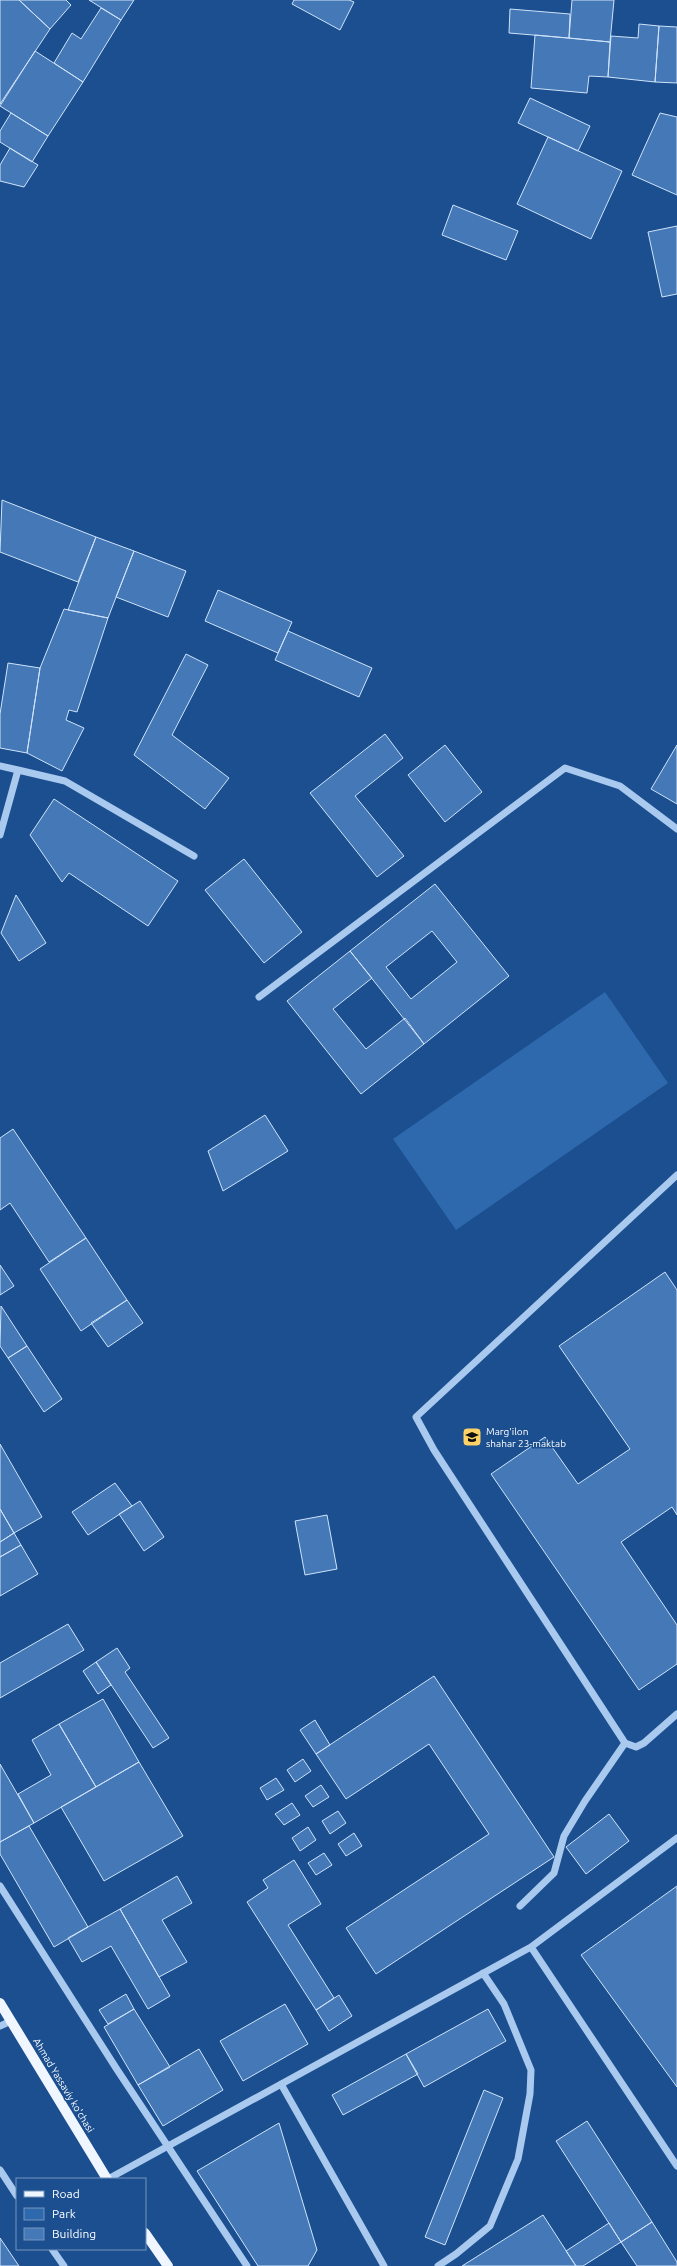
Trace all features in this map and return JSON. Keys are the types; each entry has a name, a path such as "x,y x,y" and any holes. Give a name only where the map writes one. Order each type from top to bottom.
{"main road":[{"name":"Ahmad Yassaviy ko'chasi","path":"0,2003 107,2178"},
{"path":"146,2234 168,2266"}],"street":[{"path":"0,766 65,781 194,856"},
{"path":"258,997 565,768 620,786 677,829"},
{"path":"0,835 18,770"},
{"path":"677,1175 416,1417 434,1450 625,1743 636,1747 644,1743 677,1714"},
{"path":"520,1906 554,1873 564,1836 585,1800 625,1743"},
{"path":"110,2178 530,1947 677,1838"},
{"path":"0,1886 116,2068 247,2266"},
{"path":"530,1947 677,2166"},
{"path":"438,2266 456,2254 490,2226 518,2159 530,2094 531,2070 504,2004 482,1973"},
{"path":"0,2026 11,2021"},
{"path":"282,2084 384,2266"},
{"path":"0,2170 16,2194"},
{"path":"53,2250 64,2266"}],"green space":[{"path":"605,992 668,1083 456,1230 393,1139"}],"building":[{"path":"0,0 19,0 50,29 0,104"},
{"path":"19,0 66,0 71,5 50,29"},
{"path":"89,0 134,0 121,20"},
{"path":"294,0 349,0 354,2 340,30 292,4"},
{"path":"572,0 614,0 610,42 569,38"},
{"path":"101,8 121,20 83,82 54,63 72,33 81,39"},
{"path":"510,9 570,14 569,38 509,33"},
{"path":"639,24 659,26 655,82 608,77 611,36 638,38"},
{"path":"659,26 677,27 677,83 655,82"},
{"path":"535,35 610,42 608,77 589,76 587,93 531,88"},
{"path":"35,51 83,82 48,136 0,106"},
{"path":"530,98 590,126 578,151 518,123"},
{"path":"11,113 48,136 32,162 0,142 0,131"},
{"path":"660,113 677,117 677,195 632,175"},
{"path":"548,137 622,171 591,239 517,204"},
{"path":"10,148 38,165 24,187 0,181 0,165"},
{"path":"453,205 518,231 506,260 442,235"},
{"path":"677,226 677,294 662,297 648,232"},
{"path":"2,500 96,537 78,582 0,552"},
{"path":"96,537 134,551 108,618 68,610"},
{"path":"134,551 186,571 168,617 116,597"},
{"path":"218,590 292,622 278,653 205,621"},
{"path":"64,609 108,618 77,712 69,710 66,720 84,728 62,771 27,753 40,668"},
{"path":"288,631 372,668 359,697 275,660"},
{"path":"186,654 208,665 172,735 229,778 205,809 134,755"},
{"path":"8,663 40,668 27,753 0,748 0,714"},
{"path":"385,734 403,758 355,796 404,856 377,877 310,793"},
{"path":"445,745 482,792 445,822 408,775"},
{"path":"677,745 677,804 651,789"},
{"path":"54,799 178,881 148,926 69,873 62,882 30,835"},
{"path":"244,859 302,932 264,963 205,890"},
{"path":"435,884 509,976 424,1044 350,951","holes":["432,931 457,962 411,999 386,967"]},
{"path":"16,895 46,943 19,961 1,933"},
{"path":"350,951 372,978 333,1009 366,1049 405,1018 424,1044 361,1094 287,1001"},
{"path":"265,1115 288,1151 223,1191 208,1151"},
{"path":"13,1129 86,1238 49,1262 10,1203 0,1210 0,1138"},
{"path":"86,1238 127,1300 81,1331 40,1269"},
{"path":"0,1265 14,1286 0,1295"},
{"path":"665,1272 677,1290 677,1515 672,1507 621,1542 677,1625 677,1664 639,1690 491,1474 545,1437 578,1484 630,1449 559,1346"},
{"path":"127,1300 143,1323 108,1347 91,1323"},
{"path":"1,1306 27,1346 8,1358 0,1346"},
{"path":"27,1346 62,1399 44,1412 8,1358"},
{"path":"0,1444 42,1517 14,1533 0,1509"},
{"path":"115,1483 132,1506 88,1535 72,1512"},
{"path":"140,1501 164,1537 144,1551 119,1514"},
{"path":"0,1509 14,1533 0,1542"},
{"path":"327,1515 337,1569 305,1575 295,1521"},
{"path":"14,1533 21,1545 0,1557 0,1542"},
{"path":"21,1545 38,1574 0,1596 0,1557"},
{"path":"68,1624 84,1650 0,1698 0,1663"},
{"path":"117,1648 130,1668 125,1672 169,1738 153,1748 96,1662"},
{"path":"96,1662 111,1685 98,1694 83,1671"},
{"path":"434,1676 554,1857 376,1974 346,1928 489,1834 429,1744 346,1799 316,1754"},
{"path":"103,1699 139,1762 96,1787 59,1724"},
{"path":"315,1720 330,1745 316,1754 300,1730"},
{"path":"59,1724 96,1787 34,1823 18,1794 51,1775 32,1740"},
{"path":"303,1759 311,1771 295,1782 287,1770"},
{"path":"139,1762 183,1836 104,1881 61,1807"},
{"path":"0,1764 34,1823 0,1842"},
{"path":"276,1778 284,1790 267,1800 260,1788"},
{"path":"321,1785 329,1797 313,1807 305,1796"},
{"path":"292,1803 300,1815 284,1825 275,1814"},
{"path":"338,1811 346,1823 330,1834 322,1821"},
{"path":"609,1814 629,1841 586,1874 566,1847"},
{"path":"29,1826 88,1927 54,1947 0,1854 0,1842"},
{"path":"308,1827 316,1840 300,1851 292,1838"},
{"path":"354,1833 362,1846 346,1856 338,1844"},
{"path":"324,1853 332,1865 316,1875 308,1863"},
{"path":"294,1860 321,1904 288,1925 334,1998 316,2010 247,1902 268,1888 263,1880"},
{"path":"177,1876 192,1903 162,1920 187,1962 159,1977 120,1909"},
{"path":"677,1886 677,2087 581,1955"},
{"path":"120,1909 170,1996 148,2009 111,1946 82,1962 68,1938"},
{"path":"126,1994 134,2009 108,2024 99,2010"},
{"path":"339,1995 352,2016 329,2031 316,2010"},
{"path":"285,2004 308,2044 243,2081 220,2041"},
{"path":"134,2009 170,2067 138,2085 104,2027"},
{"path":"488,2009 506,2041 424,2087 406,2054"},
{"path":"199,2049 223,2090 163,2126 138,2085"},
{"path":"406,2054 418,2074 343,2115 332,2095"},
{"path":"484,2090 503,2098 445,2245 425,2237"},
{"path":"587,2121 652,2222 621,2242 556,2141"},
{"path":"279,2123 317,2250 308,2266 258,2266 197,2171"},
{"path":"543,2215 576,2266 462,2266"},
{"path":"652,2222 677,2262 677,2266 637,2266 621,2242"},
{"path":"609,2223 621,2242 583,2266 576,2266 566,2251"},
{"path":"0,2238 19,2266 0,2266"}],"place":[{"name":"Marg'ilon shahar 23-maktab","path":"472,1437"}]}
